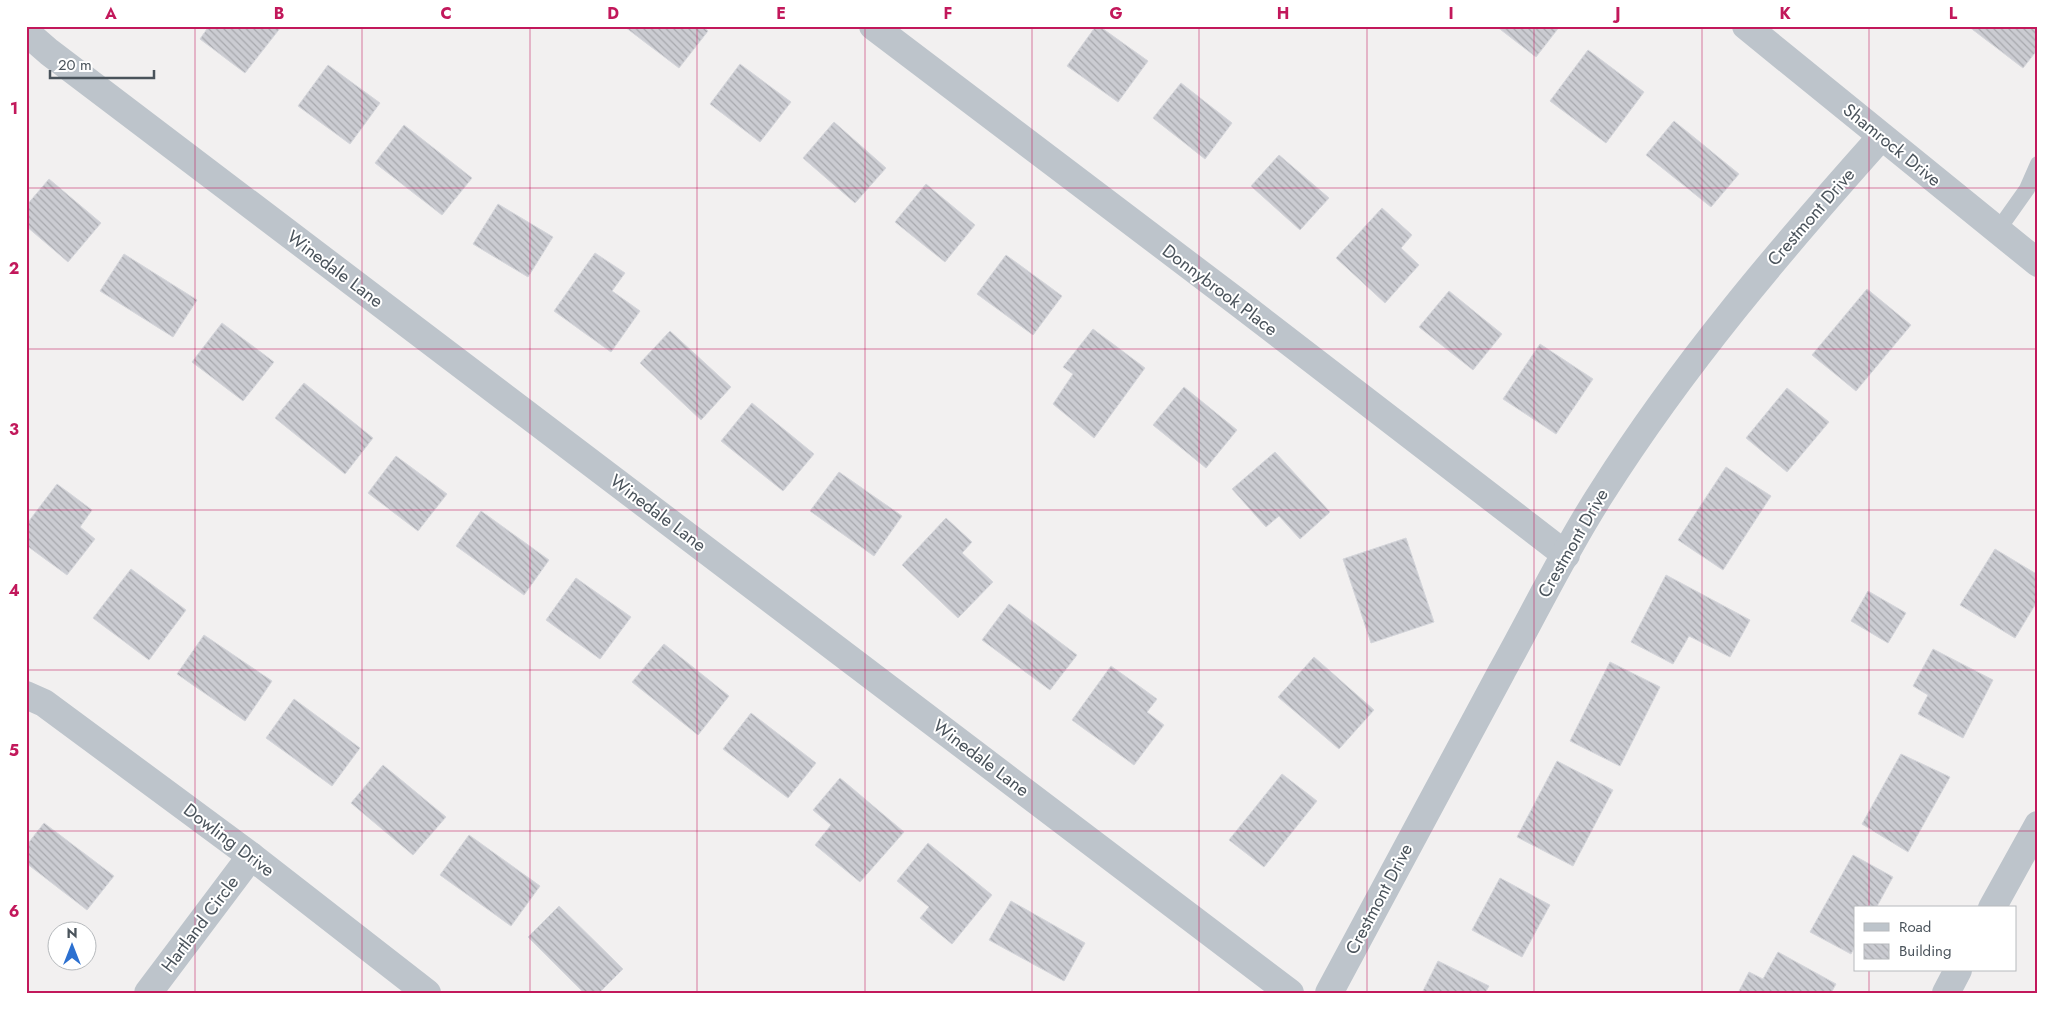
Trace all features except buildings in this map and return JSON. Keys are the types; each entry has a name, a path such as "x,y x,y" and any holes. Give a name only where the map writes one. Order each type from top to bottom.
{"street":[{"name":"Donnybrook Place","path":"873,26 1240,304 1566,555"},
{"name":"Shamrock Drive","path":"1746,26 2038,263"},
{"name":"Winedale Lane","path":"26,32 89,82 1290,993"},
{"name":"Crestmont Drive","path":"1330,993 1388,882 1601,493 1665,399 1706,345 1798,230 1882,137"},
{"name":"Dowling Drive","path":"26,695 44,703 251,856 427,993"},
{"path":"1993,906 2038,825"},
{"name":"Hartland Circle","path":"148,993 251,856"},
{"path":"1946,993 1957,972"}],"lane":[{"path":"1998,230 2027,189 2038,164"}]}
